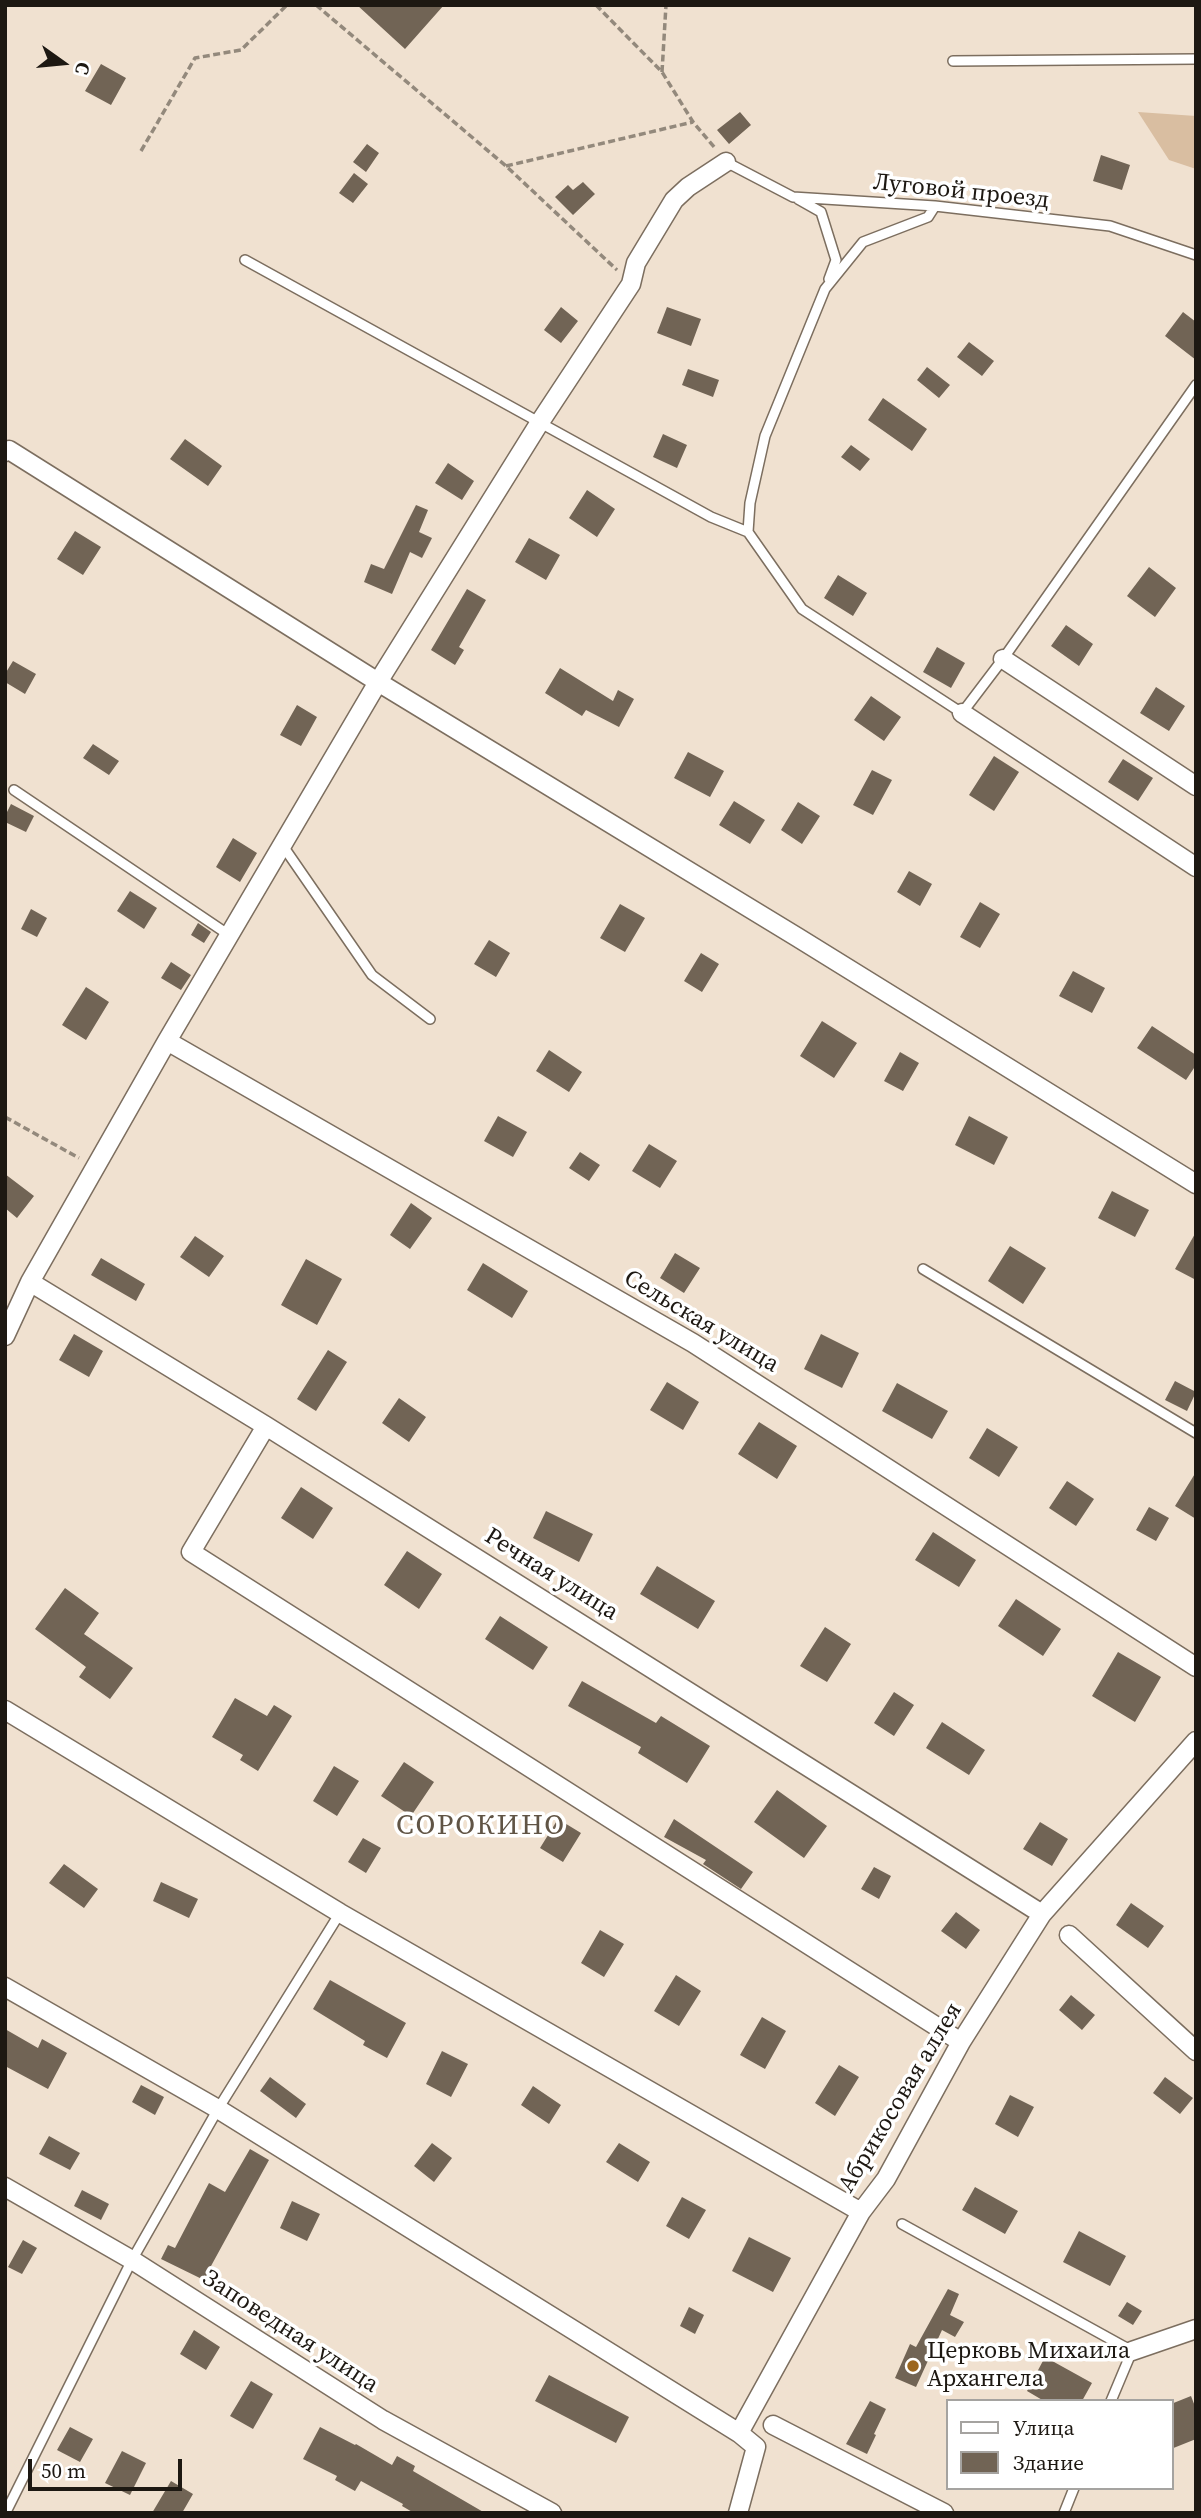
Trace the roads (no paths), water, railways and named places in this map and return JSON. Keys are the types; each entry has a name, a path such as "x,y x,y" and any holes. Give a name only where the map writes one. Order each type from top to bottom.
{"street":[{"path":"5,1336 30,1282 282,845 378,682 631,284 636,262 674,200 688,187 726,162"},
{"path":"7,449 378,682 785,929 1196,1184"},
{"path":"1003,659 1196,786"},
{"path":"962,713 1196,867"},
{"name":"Сельская улица","path":"167,1041 693,1343 1196,1667"},
{"name":"Речная улица","path":"30,1282 266,1426 1042,1914"},
{"path":"266,1426 191,1552 961,2042"},
{"path":"5,1710 340,1913 861,2212"},
{"name":"Абрикосовая аллея","path":"739,2433 861,2212 886,2179 961,2042 1042,1914 1196,1741"},
{"path":"1069,1935 1196,2051"},
{"path":"5,1987 218,2109 739,2433 756,2447 738,2513"},
{"name":"Заповедная улица","path":"5,2187 132,2260 383,2420 552,2513"},
{"path":"1132,2351 1196,2329"},
{"path":"773,2425 944,2513"}],"lane":[{"path":"953,61 1196,59"},
{"name":"Луговой проезд","path":"726,162 793,197 935,206 1110,226 1196,255"},
{"path":"748,532 750,503 765,436 836,260 821,212 793,197"},
{"path":"825,289 863,242 928,217 935,206"},
{"path":"244,260 711,517 748,532 802,609 962,713 1003,659 1196,384"},
{"path":"14,790 229,935"},
{"path":"282,845 372,975 430,1019"},
{"path":"923,1269 1196,1433"},
{"path":"8,2511 132,2260 218,2109 340,1913"},
{"path":"902,2224 1132,2351 1112,2399"},
{"path":"1064,2513 1073,2490"}],"place":[{"name":"Церковь Михаила Архангела","path":"913,2366"}],"district":[{"name":"СОРОКИНО","path":"481,1827"}]}
